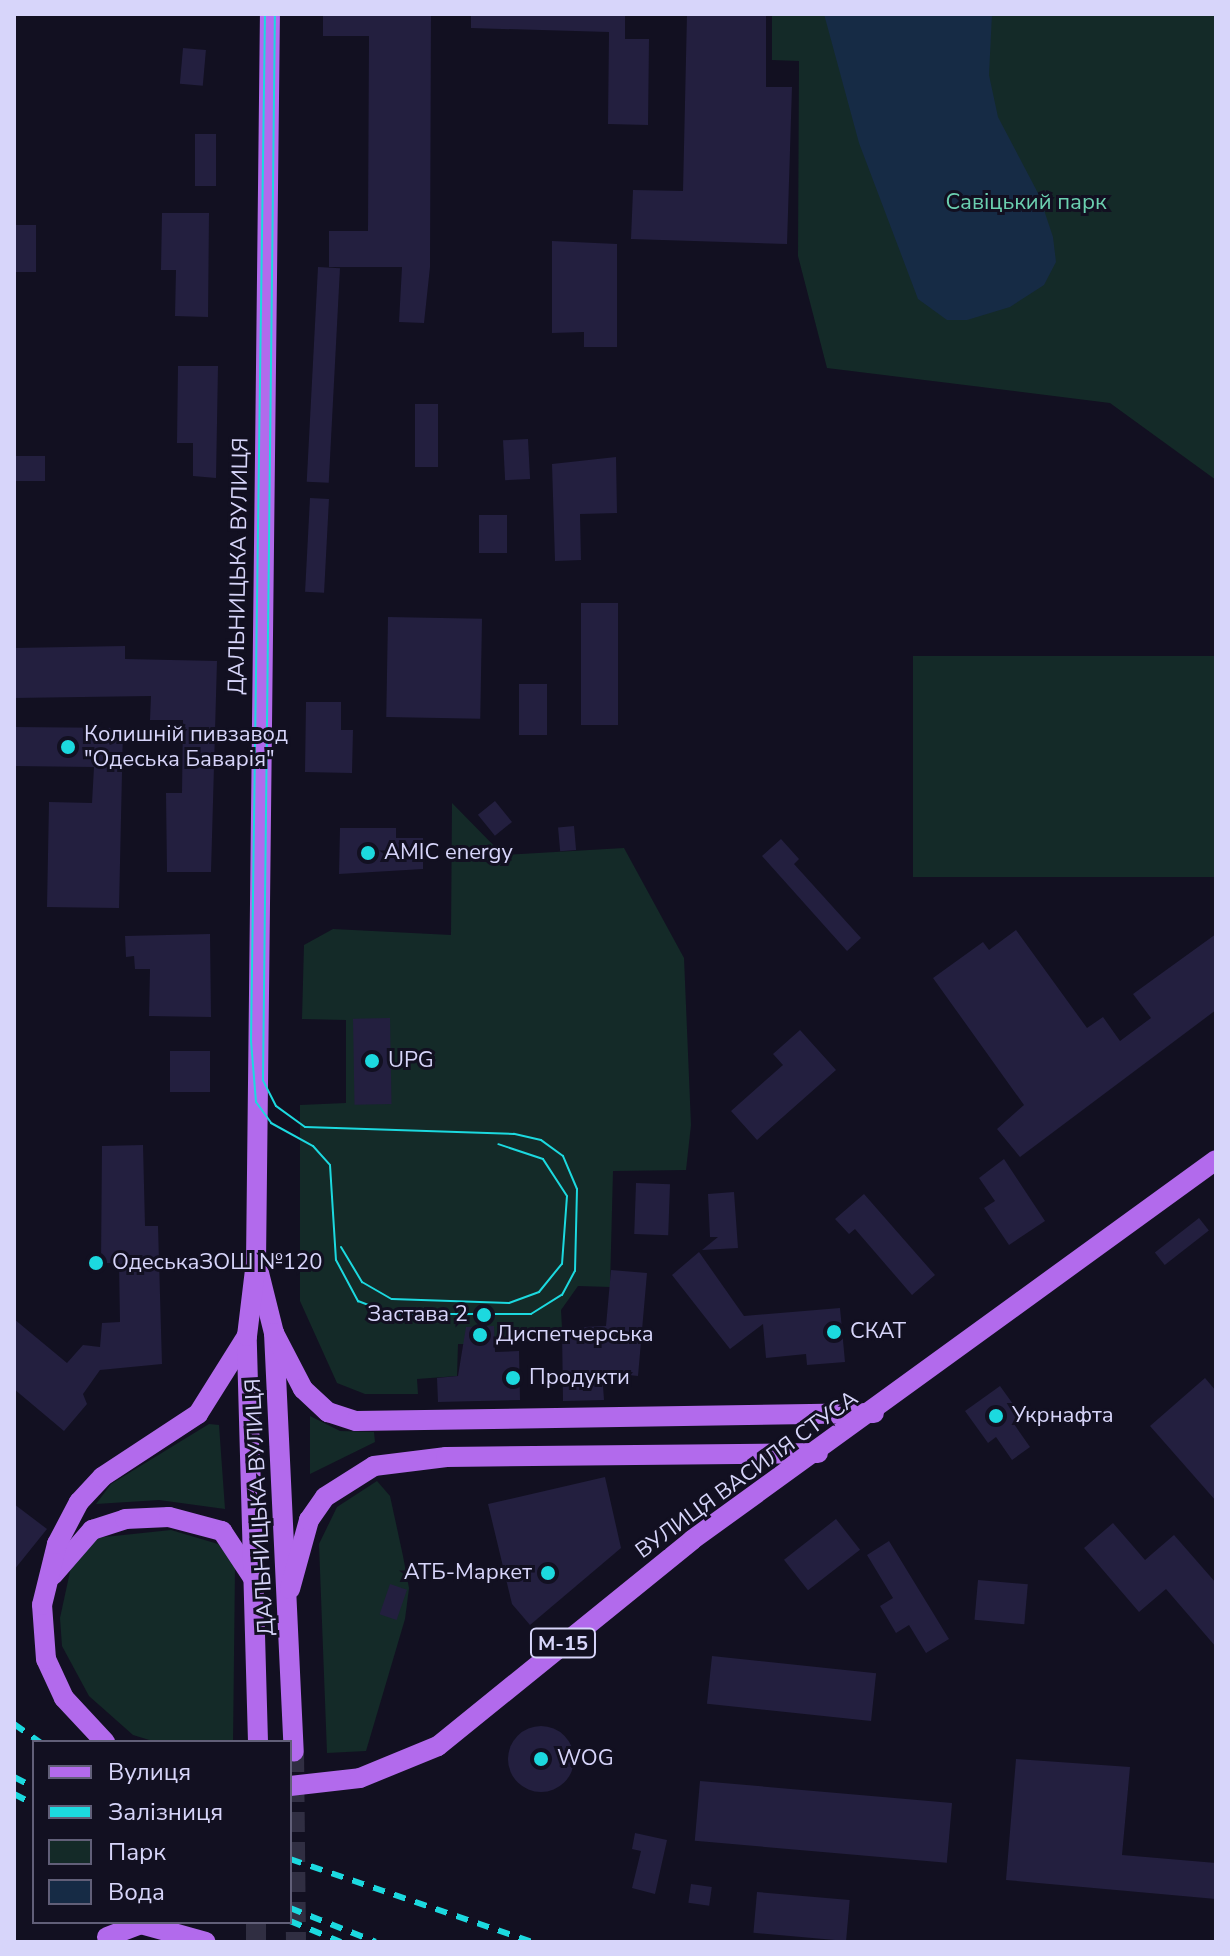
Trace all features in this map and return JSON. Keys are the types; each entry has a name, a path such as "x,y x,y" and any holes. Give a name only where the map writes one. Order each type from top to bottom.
{"main road":[{"name":"ДАЛЬНИЦЬКА ВУЛИЦЯ","path":"258,1740 257,1589 247,1336 256,1262 270,14"},
{"name":"ВУЛИЦЯ ВАСИЛЯ СТУСА","path":"292,1786 360,1778 438,1746 692,1540 874,1413 1216,1160"},
{"name":"ДАЛЬНИЦЬКА ВУЛИЦЯ","path":"256,1262 274,1333 290,1589 294,1752"},
{"path":"274,1333 309,1396 356,1421 874,1413"},
{"path":"103,1740 78,1717 53,1679 42,1641 46,1585 57,1544 89,1490 198,1414 247,1336"},
{"path":"290,1589 309,1520 325,1497 374,1466 446,1457 818,1453"},
{"path":"46,1585 92,1530 125,1519 169,1517 222,1531 257,1589"},
{"path":"107,1937 141,1924 206,1942"}],"green space":[{"name":"Савіцький парк","path":"772,14 1216,14 1216,480 1110,403 827,368 798,256 799,61 772,60"},
{"path":"913,656 1216,656 1216,877 913,877"},
{"path":"452,803 503,855 624,848 684,958 691,1125 686,1170 613,1171 610,1287 578,1286 561,1310 562,1328 495,1344 458,1344 457,1376 417,1379 418,1394 365,1394 337,1383 300,1301 300,1105 346,1103 346,1020 302,1019 304,945 333,929 451,935"},
{"path":"310,1416 340,1431 374,1432 375,1442 310,1474"},
{"path":"209,1424 219,1425 225,1509 159,1500 96,1504 111,1484"},
{"path":"377,1481 390,1496 403,1556 409,1588 405,1619 366,1751 327,1753 319,1544 337,1507"},
{"path":"171,1530 218,1544 235,1565 233,1740 149,1740 133,1735 89,1696 62,1646 60,1618 71,1567 95,1538"}],"water":[{"path":"824,14 992,14 989,75 998,117 1039,195 1053,237 1056,262 1044,285 1010,307 967,320 947,320 918,299 859,143"}],"building":[{"path":"323,14 431,14 430,267 424,323 399,322 402,267 329,267 329,231 368,231 369,36 323,36"},
{"path":"471,14 625,14 625,39 649,39 648,125 608,124 609,32 471,28"},
{"path":"687,14 766,14 766,87 792,87 787,244 631,239 633,190 683,191"},
{"path":"183,48 206,50 203,86 180,84"},
{"path":"195,134 216,134 216,186 195,186"},
{"path":"162,213 209,213 208,317 175,316 176,270 161,270"},
{"path":"14,225 36,225 36,272 14,272"},
{"path":"552,241 617,244 617,347 584,347 584,332 552,333"},
{"path":"318,267 340,268 329,483 307,482"},
{"path":"178,366 218,366 216,478 193,476 193,443 177,443"},
{"path":"415,404 438,404 438,467 415,467"},
{"path":"528,439 530,479 505,480 503,440"},
{"path":"14,456 45,456 45,481 14,481"},
{"path":"616,457 617,513 580,514 581,560 555,561 552,464"},
{"path":"310,498 329,499 324,593 305,592"},
{"path":"479,515 507,515 507,553 479,553"},
{"path":"581,603 618,603 618,725 581,725"},
{"path":"388,617 482,619 480,719 386,717"},
{"path":"125,646 125,659 217,661 211,872 167,872 166,793 182,793 183,720 150,720 151,696 14,698 14,648"},
{"path":"519,684 547,684 547,735 519,735"},
{"path":"306,702 341,702 341,730 353,730 352,773 305,772"},
{"path":"14,727 123,728 119,908 47,907 49,802 92,803 94,767 14,766"},
{"path":"495,801 512,822 495,836 478,815"},
{"path":"574,826 576,850 560,851 558,827"},
{"name":"AMIC energy","path":"340,828 396,828 396,838 423,838 423,869 339,874"},
{"path":"781,839 799,859 794,864 861,938 847,951 762,856"},
{"path":"1016,930 1087,1028 1103,1017 1120,1041 1151,1018 1133,994 1216,934 1216,1010 1020,1157 997,1129 1024,1105 933,978 983,942 989,950"},
{"path":"210,934 211,1017 149,1016 150,969 135,969 134,956 126,957 125,936"},
{"name":"UPG","path":"390,1018 392,1104 355,1105 353,1019"},
{"path":"800,1030 836,1070 757,1140 731,1111 783,1065 773,1054"},
{"path":"170,1051 210,1051 210,1092 170,1092"},
{"path":"143,1145 145,1226 158,1226 162,1364 100,1370 83,1394 87,1404 64,1431 14,1389 14,1319 67,1363 83,1345 100,1347 102,1323 120,1322 119,1263 101,1263 102,1146"},
{"path":"1004,1159 1045,1221 1009,1245 984,1208 995,1201 979,1178"},
{"path":"636,1183 670,1184 668,1235 634,1234"},
{"path":"734,1192 738,1248 702,1250 718,1237 710,1237 708,1194"},
{"path":"864,1194 935,1275 912,1295 855,1229 849,1234 835,1219"},
{"path":"1199,1218 1209,1231 1165,1265 1155,1252"},
{"path":"699,1252 744,1316 840,1308 845,1362 807,1365 806,1354 766,1358 763,1324 730,1349 672,1275"},
{"path":"611,1270 647,1273 638,1376 602,1372 604,1400 563,1401 562,1328 606,1326"},
{"path":"494,1326 495,1352 519,1351 520,1400 438,1402 437,1378 458,1376 466,1327"},
{"path":"1205,1378 1216,1391 1216,1501 1150,1426"},
{"path":"1000,1386 1023,1418 1014,1424 1030,1447 1012,1460 996,1437 988,1443 965,1411"},
{"name":"АТБ-Маркет","path":"605,1477 621,1548 530,1625 512,1604 488,1504"},
{"path":"14,1504 47,1529 14,1570"},
{"path":"836,1519 860,1550 808,1590 784,1560"},
{"path":"1113,1523 1145,1560 1174,1535 1216,1583 1216,1647 1166,1589 1139,1612 1084,1548"},
{"path":"889,1541 949,1639 926,1653 909,1625 896,1633 880,1606 893,1598 867,1555"},
{"path":"978,1580 1028,1584 1024,1624 975,1620"},
{"path":"390,1584 407,1590 397,1620 380,1614"},
{"path":"712,1656 876,1673 871,1721 707,1704"},
{"name":"WOG","path":"541,1726 564,1736 574,1759 564,1782 541,1792 518,1782 508,1759 518,1736"},
{"path":"1016,1759 1130,1767 1122,1855 1216,1863 1216,1899 1006,1880"},
{"path":"700,1781 952,1803 947,1863 695,1841"},
{"path":"635,1833 667,1840 655,1894 632,1888 641,1851 632,1849"},
{"path":"691,1884 712,1887 709,1906 688,1903"},
{"path":"757,1892 850,1900 846,1941 753,1933"}],"tunnel":[{"path":"294,1752 296,1942"},
{"path":"256,1924 256,1942"}],"tram line":[{"path":"265,14 251,1041 256,1102 271,1123 313,1146 330,1165 336,1260 358,1301 392,1314 531,1314 562,1295 575,1271 577,1189 563,1156 541,1140 514,1134 305,1127 276,1106 263,1080 275,14"},
{"path":"341,1247 362,1282 392,1299 509,1303 539,1292 562,1264 567,1196 543,1159 498,1144"}],"railway":[{"path":"14,1724 37,1740"},
{"path":"14,1777 32,1786"},
{"path":"14,1794 32,1803"},
{"path":"292,1860 533,1942"},
{"path":"292,1909 376,1942"},
{"path":"292,1922 341,1942"}],"place":[{"name":"Колишній пивзавод \"Одеська Баварія\"","path":"68,747"},
{"name":"AMIC energy","path":"368,853"},
{"name":"UPG","path":"372,1061"},
{"name":"ОдеськаЗОШ №120","path":"96,1263"},
{"name":"Застава 2","path":"484,1315"},
{"name":"СКАТ","path":"834,1332"},
{"name":"Диспетчерська","path":"480,1335"},
{"name":"Продукти","path":"513,1378"},
{"name":"Укрнафта","path":"996,1416"},
{"name":"АТБ-Маркет","path":"548,1573"},
{"name":"WOG","path":"541,1759"}]}
